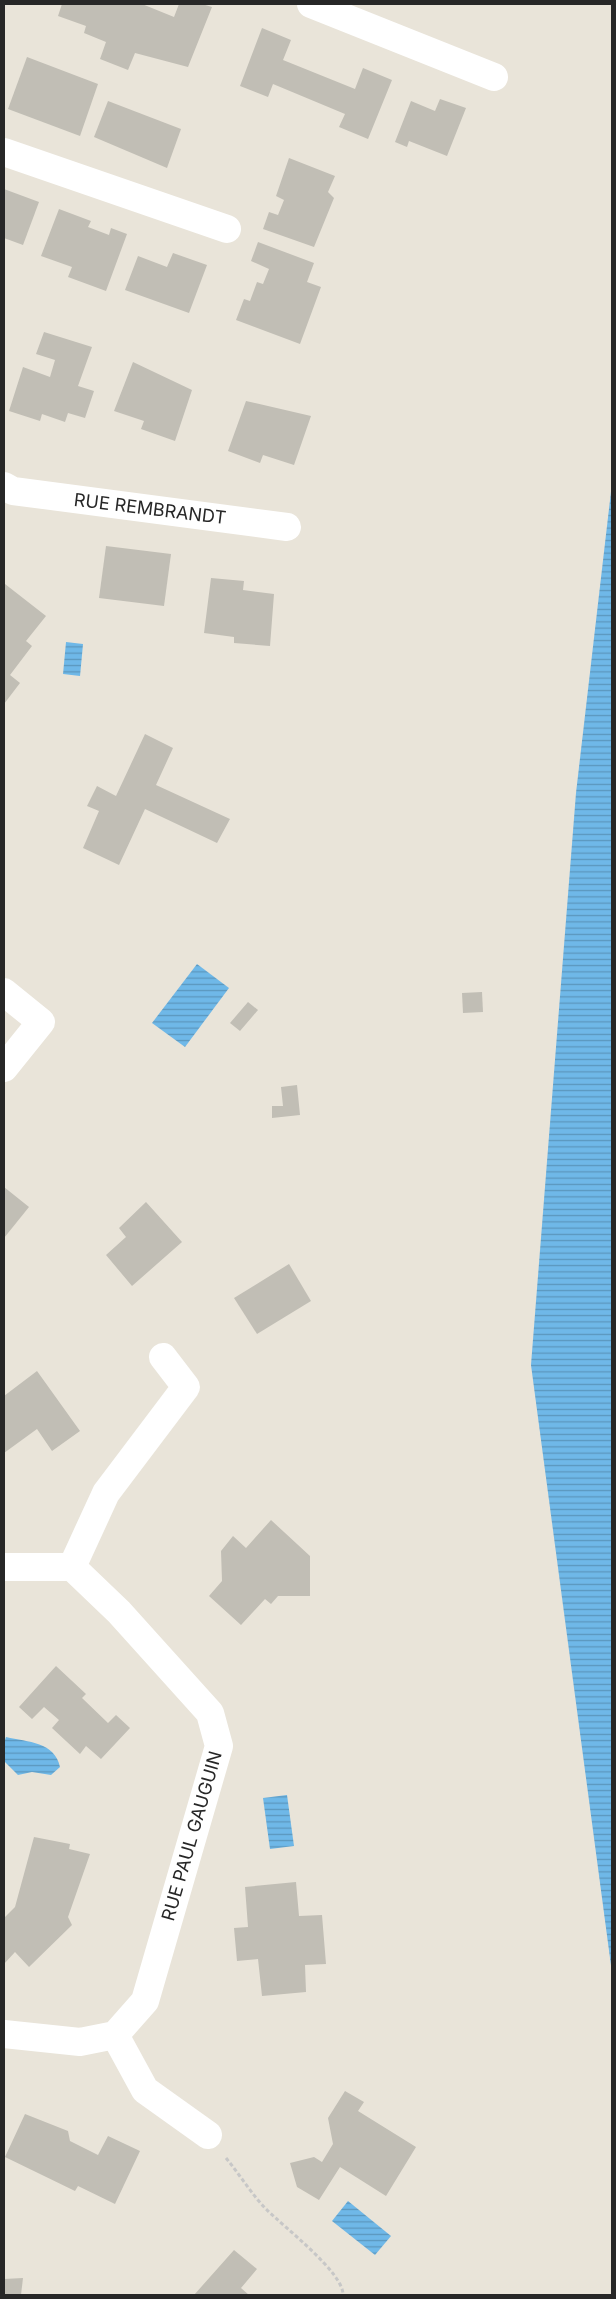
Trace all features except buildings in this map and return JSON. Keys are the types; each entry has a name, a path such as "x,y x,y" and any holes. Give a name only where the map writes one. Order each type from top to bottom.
{"street":[{"path":"311,4 494,77"},
{"path":"4,152 227,229"},
{"name":"RUE REMBRANDT","path":"7,494 287,527"},
{"path":"4,992 41,1022 4,1068"},
{"path":"4,1567 72,1567 106,1493 186,1387 163,1357"},
{"name":"RUE PAUL GAUGUIN","path":"72,1567 119,1612 210,1713 219,1746 145,2001 115,2035"},
{"path":"4,2034 80,2042 115,2035 145,2090 208,2135"}],"path":[{"path":"208,2135 266,2209 333,2274 343,2290 343,2295"}],"water":[{"path":"612,483 612,1973 531,1365 576,793"},
{"path":"66,642 83,644 80,676 63,674"},
{"path":"197,964 229,988 185,1047 152,1023"},
{"path":"6,1737 39,1744 47,1748 53,1752 60,1767 51,1775 32,1772 18,1775 4,1761"},
{"path":"287,1795 294,1846 270,1849 263,1798"},
{"path":"348,2201 391,2236 375,2255 332,2221"}]}
